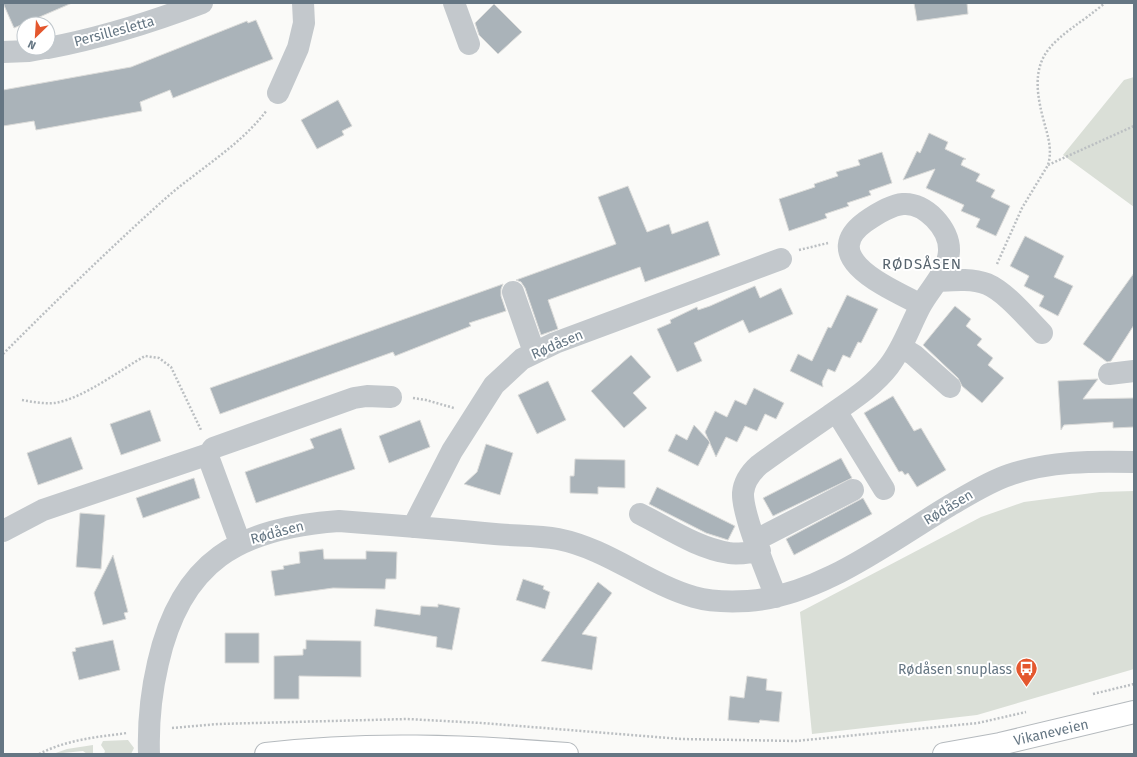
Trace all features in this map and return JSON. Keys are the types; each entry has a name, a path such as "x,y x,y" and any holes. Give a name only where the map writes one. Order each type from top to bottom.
{"main road":[{"name":"Vikaneveien","path":"944,754 1000,744 1134,712"},
{"path":"266,754 337,748 416,746 456,746 567,754"}],"street":[{"name":"Persillesletta","path":"56,46 83,41 148,23 202,3"},
{"path":"278,93 286,79 300,42 304,23 303,3"},
{"path":"454,3 469,44"},
{"name":"Persillesletta","path":"3,52 16,52"},
{"path":"776,596 744,507 743,494 747,478 751,472 862,393 879,378 889,366 901,347 921,305 938,281 946,264 949,251 948,239 941,226 929,213 916,206 903,204 892,206 857,228 850,240 849,252 861,270 872,279 921,305"},
{"name":"Rødåsen","path":"413,527 446,464 494,385 522,359 555,343 781,259"},
{"path":"938,281 970,281 987,284 1007,298 1042,333"},
{"path":"513,292 534,352"},
{"path":"901,347 914,355 950,387"},
{"path":"1109,374 1134,371"},
{"path":"3,531 44,510 211,451 354,398 367,396 391,397"},
{"path":"836,411 884,489"},
{"path":"211,451 209,459 240,543"},
{"name":"Rødåsen","path":"149,754 148,731 154,684 164,643 174,612 195,579 207,566 223,553 240,543 258,536 285,528 312,523 339,522 556,538 601,552 671,588 694,597 725,601 749,601 776,596 824,580 852,565 962,498 1007,476 1028,469 1062,463 1100,461 1134,462"},
{"path":"640,514 696,543 729,553 743,554 853,490"}],"path":[{"path":"987,284 1022,208 1048,165 1051,149 1039,102 1036,81 1040,62 1052,45 1105,3"},
{"path":"3,354 71,286 166,198 253,127 278,93"},
{"path":"1048,165 1134,126"},
{"path":"781,259 791,252 835,241 850,240"},
{"path":"22,400 39,404 55,403 73,398 145,356 159,358 171,366 211,451"},
{"path":"391,397 426,400 448,406 474,416"},
{"path":"1093,694 1134,684"},
{"path":"681,739 796,741 978,723 1026,712"},
{"path":"39,754 54,746 83,739 148,731"}],"shaded area":[{"path":"1134,77 1134,207 1063,155 1124,80"},
{"path":"1134,491 1134,669 977,715 812,734 800,612 981,517 1024,502 1100,492"},
{"path":"128,740 134,748 131,754 104,754 105,751 101,745 103,741"},
{"path":"93,745 93,754 87,754 83,751 53,754 67,749"}],"building":[{"path":"3,3 72,3 42,16 16,16 16,27 14,28"},
{"path":"914,3 967,3 968,14 917,21"},
{"path":"494,4 522,32 498,54 479,35 475,23"},
{"path":"256,20 273,59 173,98 170,90 140,102 142,111 36,130 34,121 3,126 3,90 131,67 247,21 248,23"},
{"path":"338,100 352,126 342,131 344,135 317,149 301,120"},
{"path":"929,133 948,142 945,149 966,159 963,160 961,165 980,174 976,181 995,190 991,197 1010,206 996,236 976,227 980,219 961,211 964,205 926,188 935,169 903,180 917,151 920,153"},
{"path":"882,152 892,183 869,191 871,195 847,203 849,206 825,214 827,218 789,231 779,199 815,187 814,184 838,176 836,172 860,165 858,160"},
{"path":"628,186 647,232 669,224 672,234 708,221 720,255 645,282 640,267 548,300 558,329 541,335 525,288 521,282 516,280 616,244 598,197"},
{"path":"1025,236 1064,256 1054,277 1073,286 1058,316 1039,306 1044,296 1024,286 1029,276 1010,266"},
{"path":"1134,273 1134,325 1111,361 1107,362 1083,344"},
{"path":"503,284 501,296 506,311 469,323 471,326 395,356 393,352 220,414 210,388"},
{"path":"755,286 760,298 781,288 793,314 749,333 743,320 694,343 702,361 677,372 657,329 671,323 670,320 697,307 698,310 710,306"},
{"path":"847,295 878,309 861,343 858,342 850,358 843,355 835,372 828,369 822,382 823,387 790,371 798,354 812,361 828,327 831,328"},
{"path":"955,306 971,319 966,326 982,339 977,345 993,358 988,365 1004,378 982,403 962,386 958,378 923,345"},
{"path":"631,355 651,377 633,393 647,408 624,428 591,391"},
{"path":"1098,379 1083,399 1134,398 1134,427 1113,428 1113,422 1064,425 1061,430 1058,381"},
{"path":"548,381 566,420 537,434 518,395"},
{"path":"754,388 784,403 776,419 765,414 757,431 745,426 737,442 726,437 716,457 705,432 715,411 727,417 735,400 746,405"},
{"path":"893,396 914,431 921,428 946,470 917,487 908,473 905,475 902,471 899,472 864,413"},
{"path":"150,410 161,441 121,455 110,424"},
{"path":"420,420 430,447 389,463 379,436"},
{"path":"694,425 710,442 698,466 668,451 676,434 687,440"},
{"path":"341,428 355,469 256,503 245,472 314,448 310,439"},
{"path":"71,437 83,469 38,485 27,453"},
{"path":"486,444 513,453 500,495 464,484 477,472"},
{"path":"841,458 852,478 773,516 763,498"},
{"path":"575,459 625,460 625,488 598,487 598,494 570,493 570,476 574,476"},
{"path":"194,478 200,498 143,518 136,498"},
{"path":"657,487 735,526 728,540 706,533 649,504"},
{"path":"863,498 872,514 794,555 786,539"},
{"path":"80,513 105,515 101,569 76,567"},
{"path":"323,549 324,559 366,559 366,551 397,552 396,579 386,579 385,589 333,588 275,596 271,571 284,569 283,566 300,563 299,552"},
{"path":"113,555 128,612 124,613 126,619 103,625 94,593"},
{"path":"523,579 544,586 543,589 550,592 545,609 516,600"},
{"path":"598,582 612,593 582,634 597,637 592,670 541,661"},
{"path":"438,604 460,608 452,650 436,647 437,637 374,626 376,609 420,615 421,606 438,607"},
{"path":"225,633 259,633 259,663 225,663"},
{"path":"113,640 120,670 79,680 72,652 76,651 75,648"},
{"path":"306,640 361,641 361,677 299,676 299,699 274,699 274,656 303,655 303,649 306,649"},
{"path":"747,676 767,679 766,690 782,692 779,722 760,720 759,723 728,720 730,696 744,698"}],"place":[{"name":"Rødåsen snuplass","path":"1027,688"}],"district":[{"name":"RØDSÅSEN","path":"922,264"}]}
